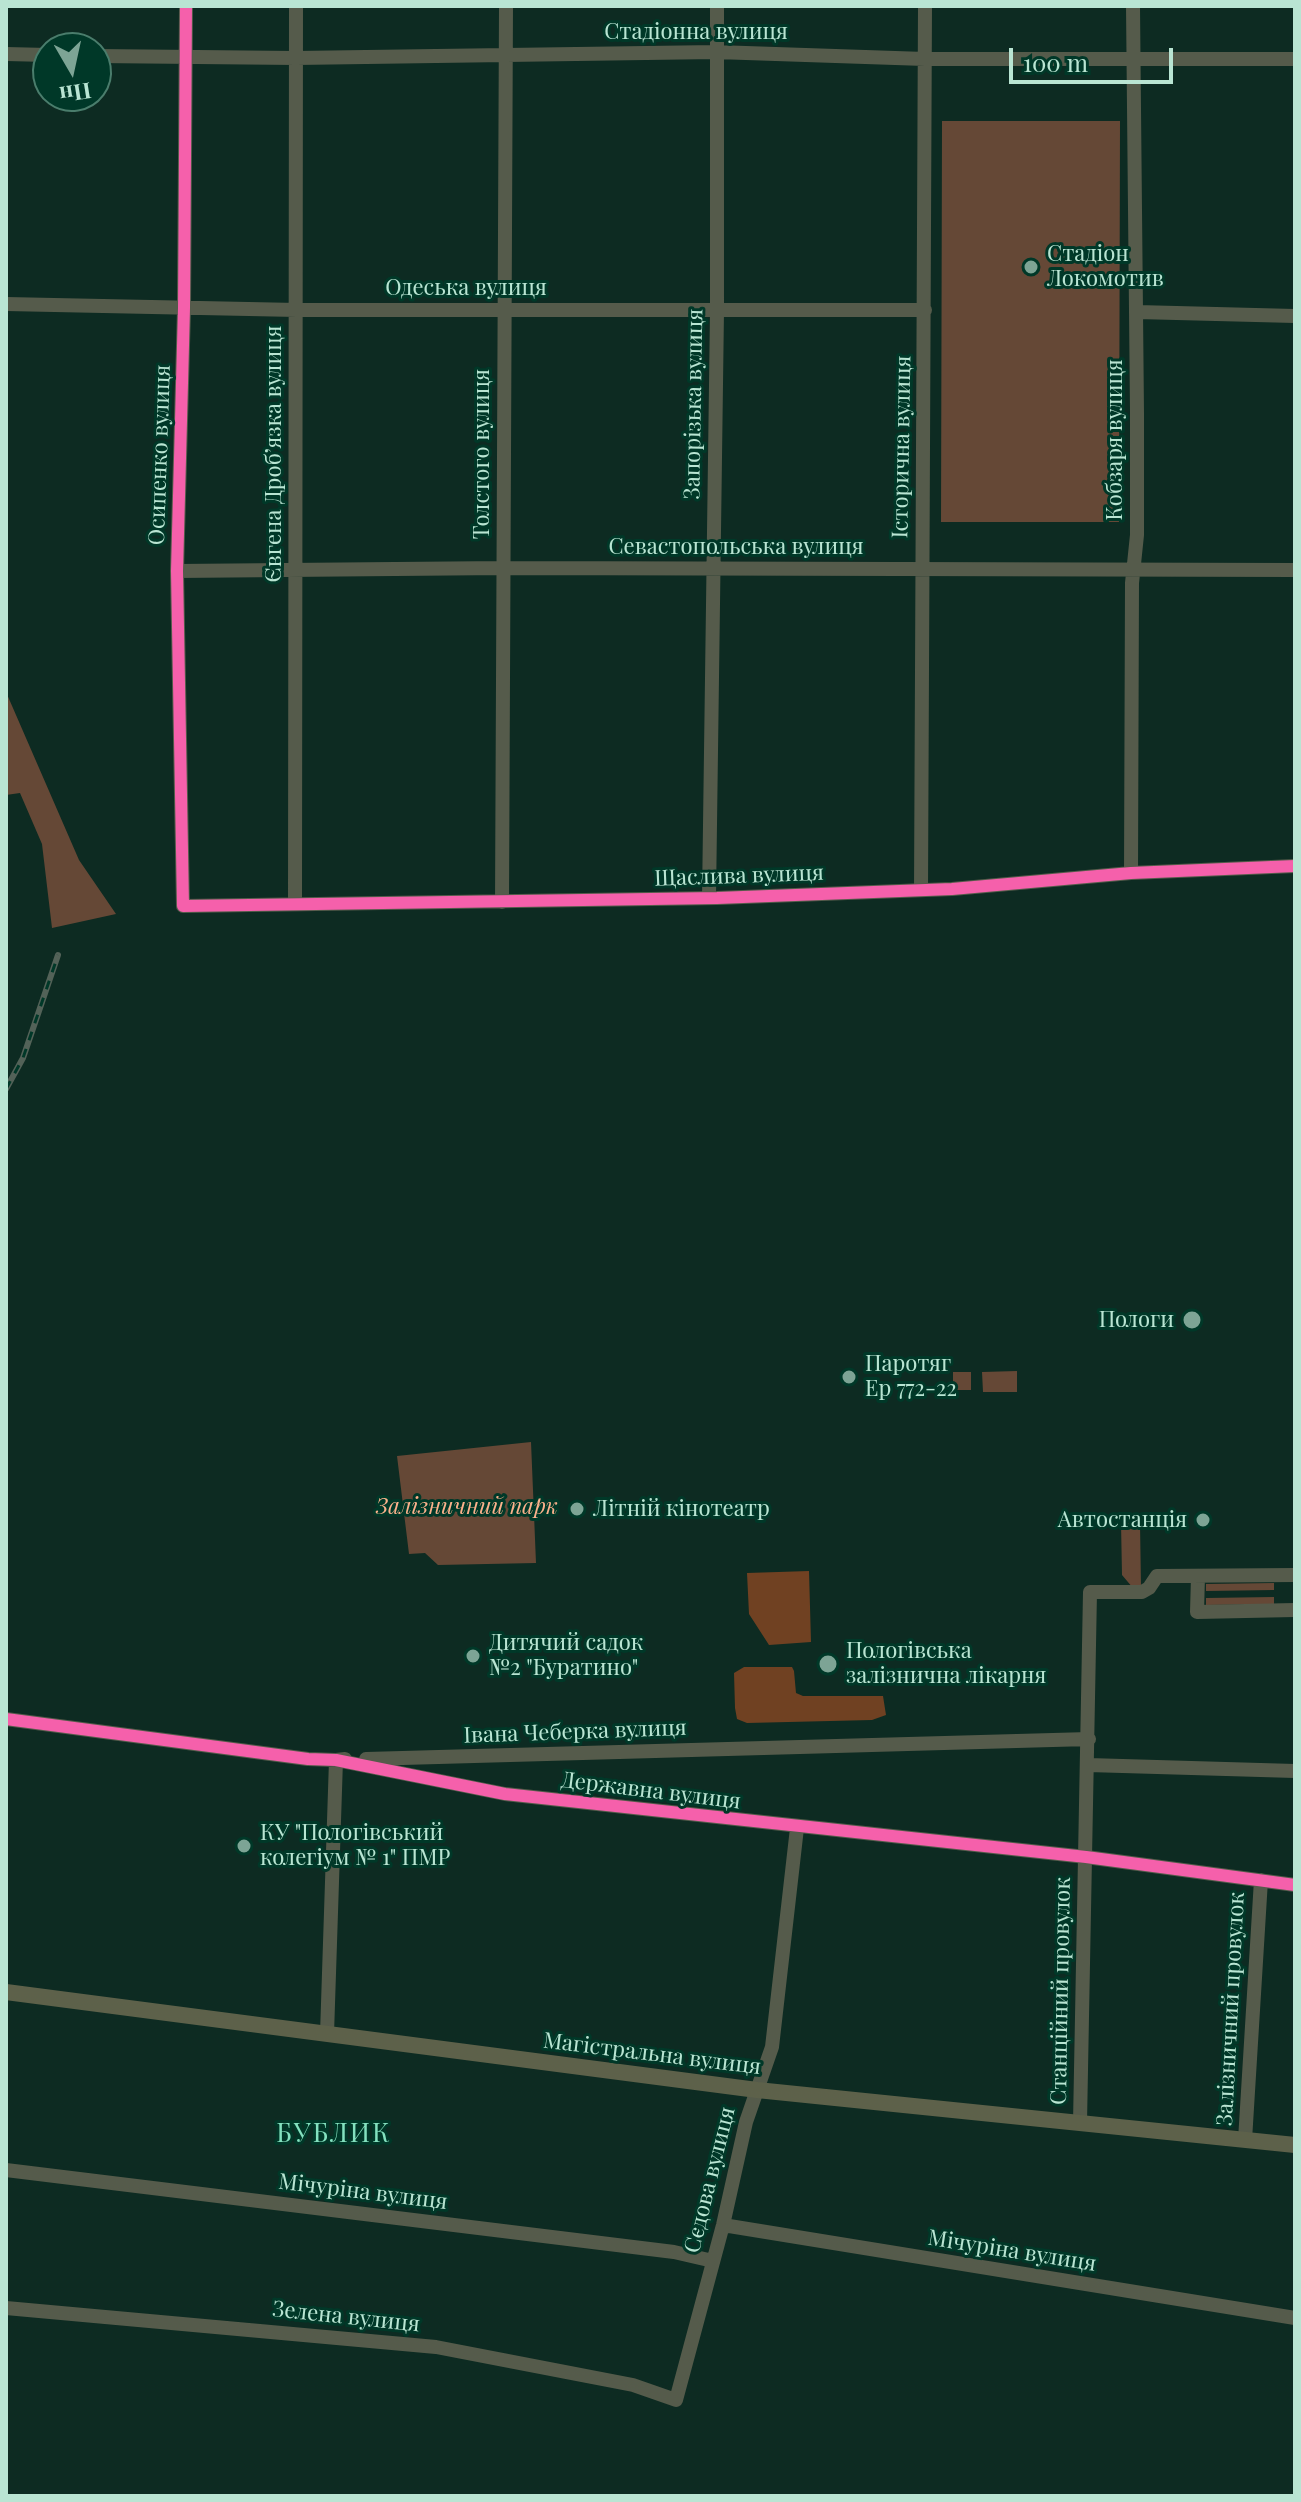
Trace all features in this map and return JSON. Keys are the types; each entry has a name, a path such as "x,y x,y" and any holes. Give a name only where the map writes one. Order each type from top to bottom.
{"main road":[{"name":"Магістральна вулиця","path":"6,1992 757,2090 1295,2145"}],"street":[{"name":"Осипенко вулиця","path":"183,906 177,571 184,308 186,6"},
{"name":"Євгена Дроб’язка вулиця","path":"295,903 296,6"},
{"name":"Толстого вулиця","path":"502,902 506,6"},
{"name":"Запорізька вулиця","path":"709,898 717,311 717,6"},
{"name":"Історична вулиця","path":"921,889 925,6"},
{"name":"Кобзаря вулиця","path":"1131,873 1132,571 1137,535 1133,6"},
{"name":"Стадіонна вулиця","path":"112,56 296,58 716,52 925,59 1295,59"},
{"path":"6,54 32,55"},
{"name":"Одеська вулиця","path":"6,304 297,310 925,310"},
{"path":"1137,312 1295,316"},
{"name":"Севастопольська вулиця","path":"177,571 504,568 1295,570"},
{"name":"Щаслива вулиця","path":"183,906 709,898 921,889 1131,873 1295,866"},
{"path":"1295,1575 1198,1576 1197,1612 1295,1610"},
{"name":"Станційний провулок","path":"1080,2123 1090,1592 1142,1592 1157,1576 1198,1576"},
{"name":"Державна вулиця","path":"6,1719 336,1760 505,1794 1086,1857 1295,1885"},
{"name":"Івана Чеберка вулиця","path":"336,1760 1089,1739"},
{"path":"327,2034 336,1760"},
{"path":"1088,1765 1295,1771"},
{"name":"Сєдова вулиця","path":"676,2400 723,2225 746,2122 772,2047 797,1828"},
{"name":"Залізничний провулок","path":"1245,2140 1261,1880"},
{"name":"Мічуріна вулиця","path":"6,2170 674,2252 713,2261"},
{"name":"Мічуріна вулиця","path":"723,2225 1295,2318"},
{"name":"Зелена вулиця","path":"6,2308 436,2347 633,2385 676,2400"}],"green space":[{"name":"Стадіон Локомотив","path":"942,121 1120,121 1119,522 941,522"},
{"path":"6,692 79,860 116,914 52,928 42,844 20,793 6,795"},
{"path":"1017,1371 1017,1392 983,1392 982,1372"},
{"path":"953,1372 971,1372 971,1390 953,1390"},
{"name":"Залізничний парк","path":"531,1442 536,1563 438,1565 425,1553 409,1554 397,1456"},
{"path":"1121,1523 1140,1523 1141,1587 1133,1588 1122,1575"},
{"path":"1274,1583 1274,1590 1206,1591 1206,1584"},
{"path":"1274,1597 1274,1604 1206,1605 1206,1598"}],"shaded area":[{"path":"809,1571 811,1642 769,1645 749,1614 747,1573"},
{"path":"744,1667 792,1667 796,1693 803,1696 883,1696 886,1715 872,1720 747,1723 737,1719 735,1708 734,1673"}],"railway":[{"path":"6,1089 23,1058 58,955"}],"cycle path":[{"path":"186,6 184,308 177,571 183,906 717,898 952,889 1131,873 1295,866"},
{"path":"6,1719 308,1759 336,1760 505,1794 1086,1857 1295,1885"}],"place":[{"name":"Стадіон Локомотив","path":"1031,267"},
{"name":"Пологи","path":"1192,1320"},
{"name":"Паротяг Ер 772-22","path":"849,1377"},
{"name":"Літній кінотеатр","path":"577,1509"},
{"name":"Автостанція","path":"1203,1520"},
{"name":"Дитячий садок №2 \"Буратино\"","path":"473,1656"},
{"name":"Пологівська залізнична лікарня","path":"828,1664"},
{"name":"КУ \"Пологівський колегіум № 1\" ПМР","path":"244,1846"}],"district":[{"name":"БУБЛИК","path":"334,2134"}]}
